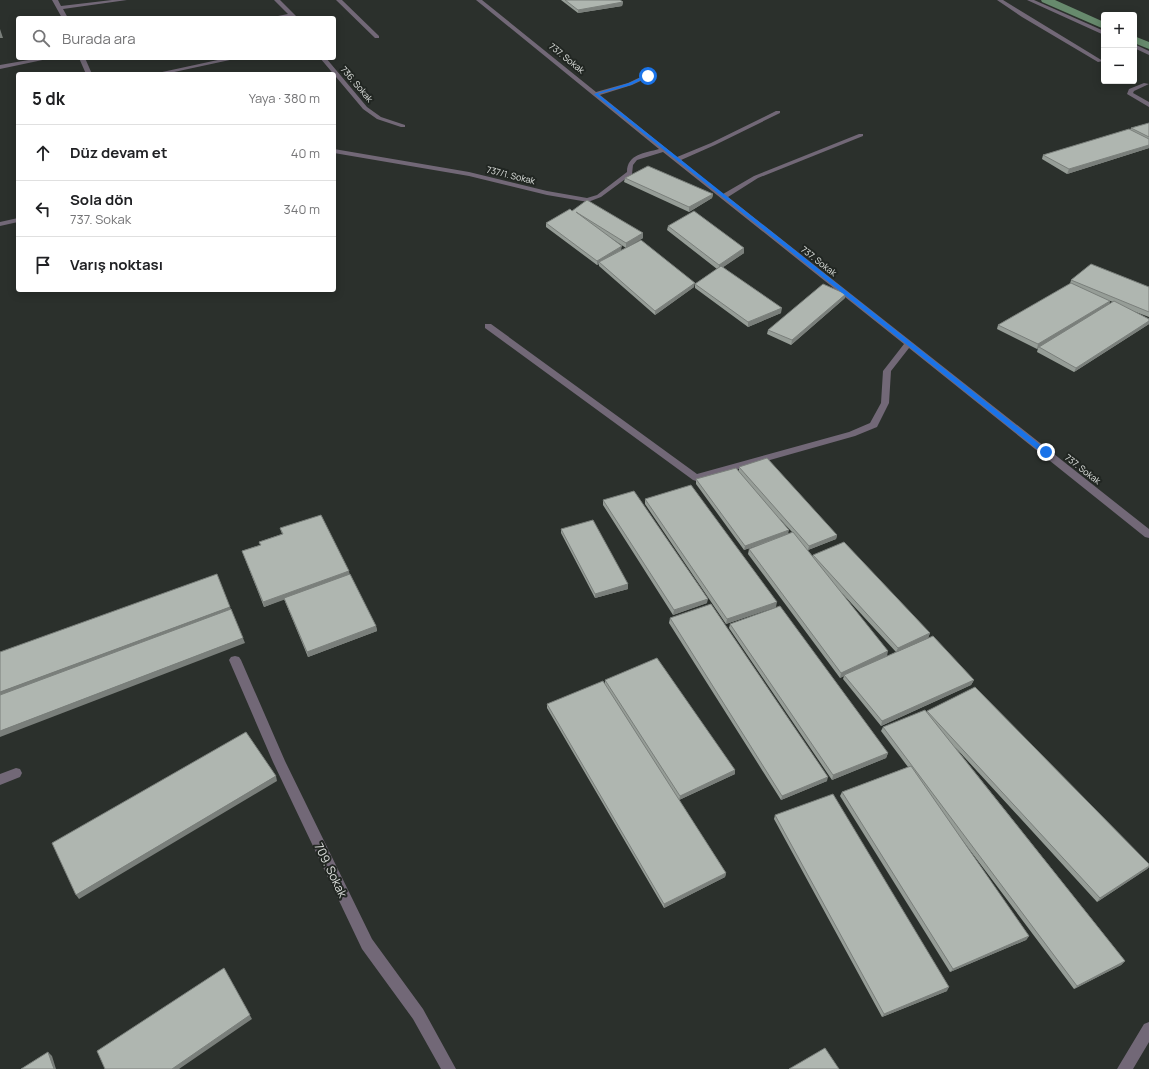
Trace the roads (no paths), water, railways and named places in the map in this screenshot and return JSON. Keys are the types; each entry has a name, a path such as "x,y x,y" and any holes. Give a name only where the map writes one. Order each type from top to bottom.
{"street":[{"path":"56,0 64,16"},
{"path":"61,8 124,0"},
{"path":"277,0 293,16"},
{"path":"339,0 377,37"},
{"name":"737. Sokak","path":"479,0 723,197 1149,534"},
{"path":"1000,0 1012,9 1100,61"},
{"path":"1030,0 1101,32"},
{"path":"1137,47 1149,53"},
{"path":"0,67 38,60"},
{"path":"83,60 88,72"},
{"path":"166,72 226,60"},
{"name":"736. Sokak","path":"325,60 335,72"},
{"name":"736. Sokak","path":"336,73 365,108 379,118 403,126"},
{"path":"596,94 630,84 648,76"},
{"path":"1146,84 1131,90 1130,94 1149,105"},
{"path":"677,159 713,144 778,112"},
{"path":"723,197 756,178 811,154 861,135"},
{"name":"737/1. Sokak","path":"336,151 469,174 547,193 588,200 599,196 630,173 630,165 635,159 664,149"},
{"path":"0,224 16,220"},
{"path":"488,326 696,478 852,434 874,425 885,403 887,371 908,344"},
{"name":"709. Sokak","path":"235,660 279,762 367,944 418,1014 449,1069"},
{"path":"0,780 16,773"},
{"path":"1124,1069 1149,1029"}],"waterway":[{"path":"1046,0 1101,25"},
{"path":"1137,40 1149,46"}]}
